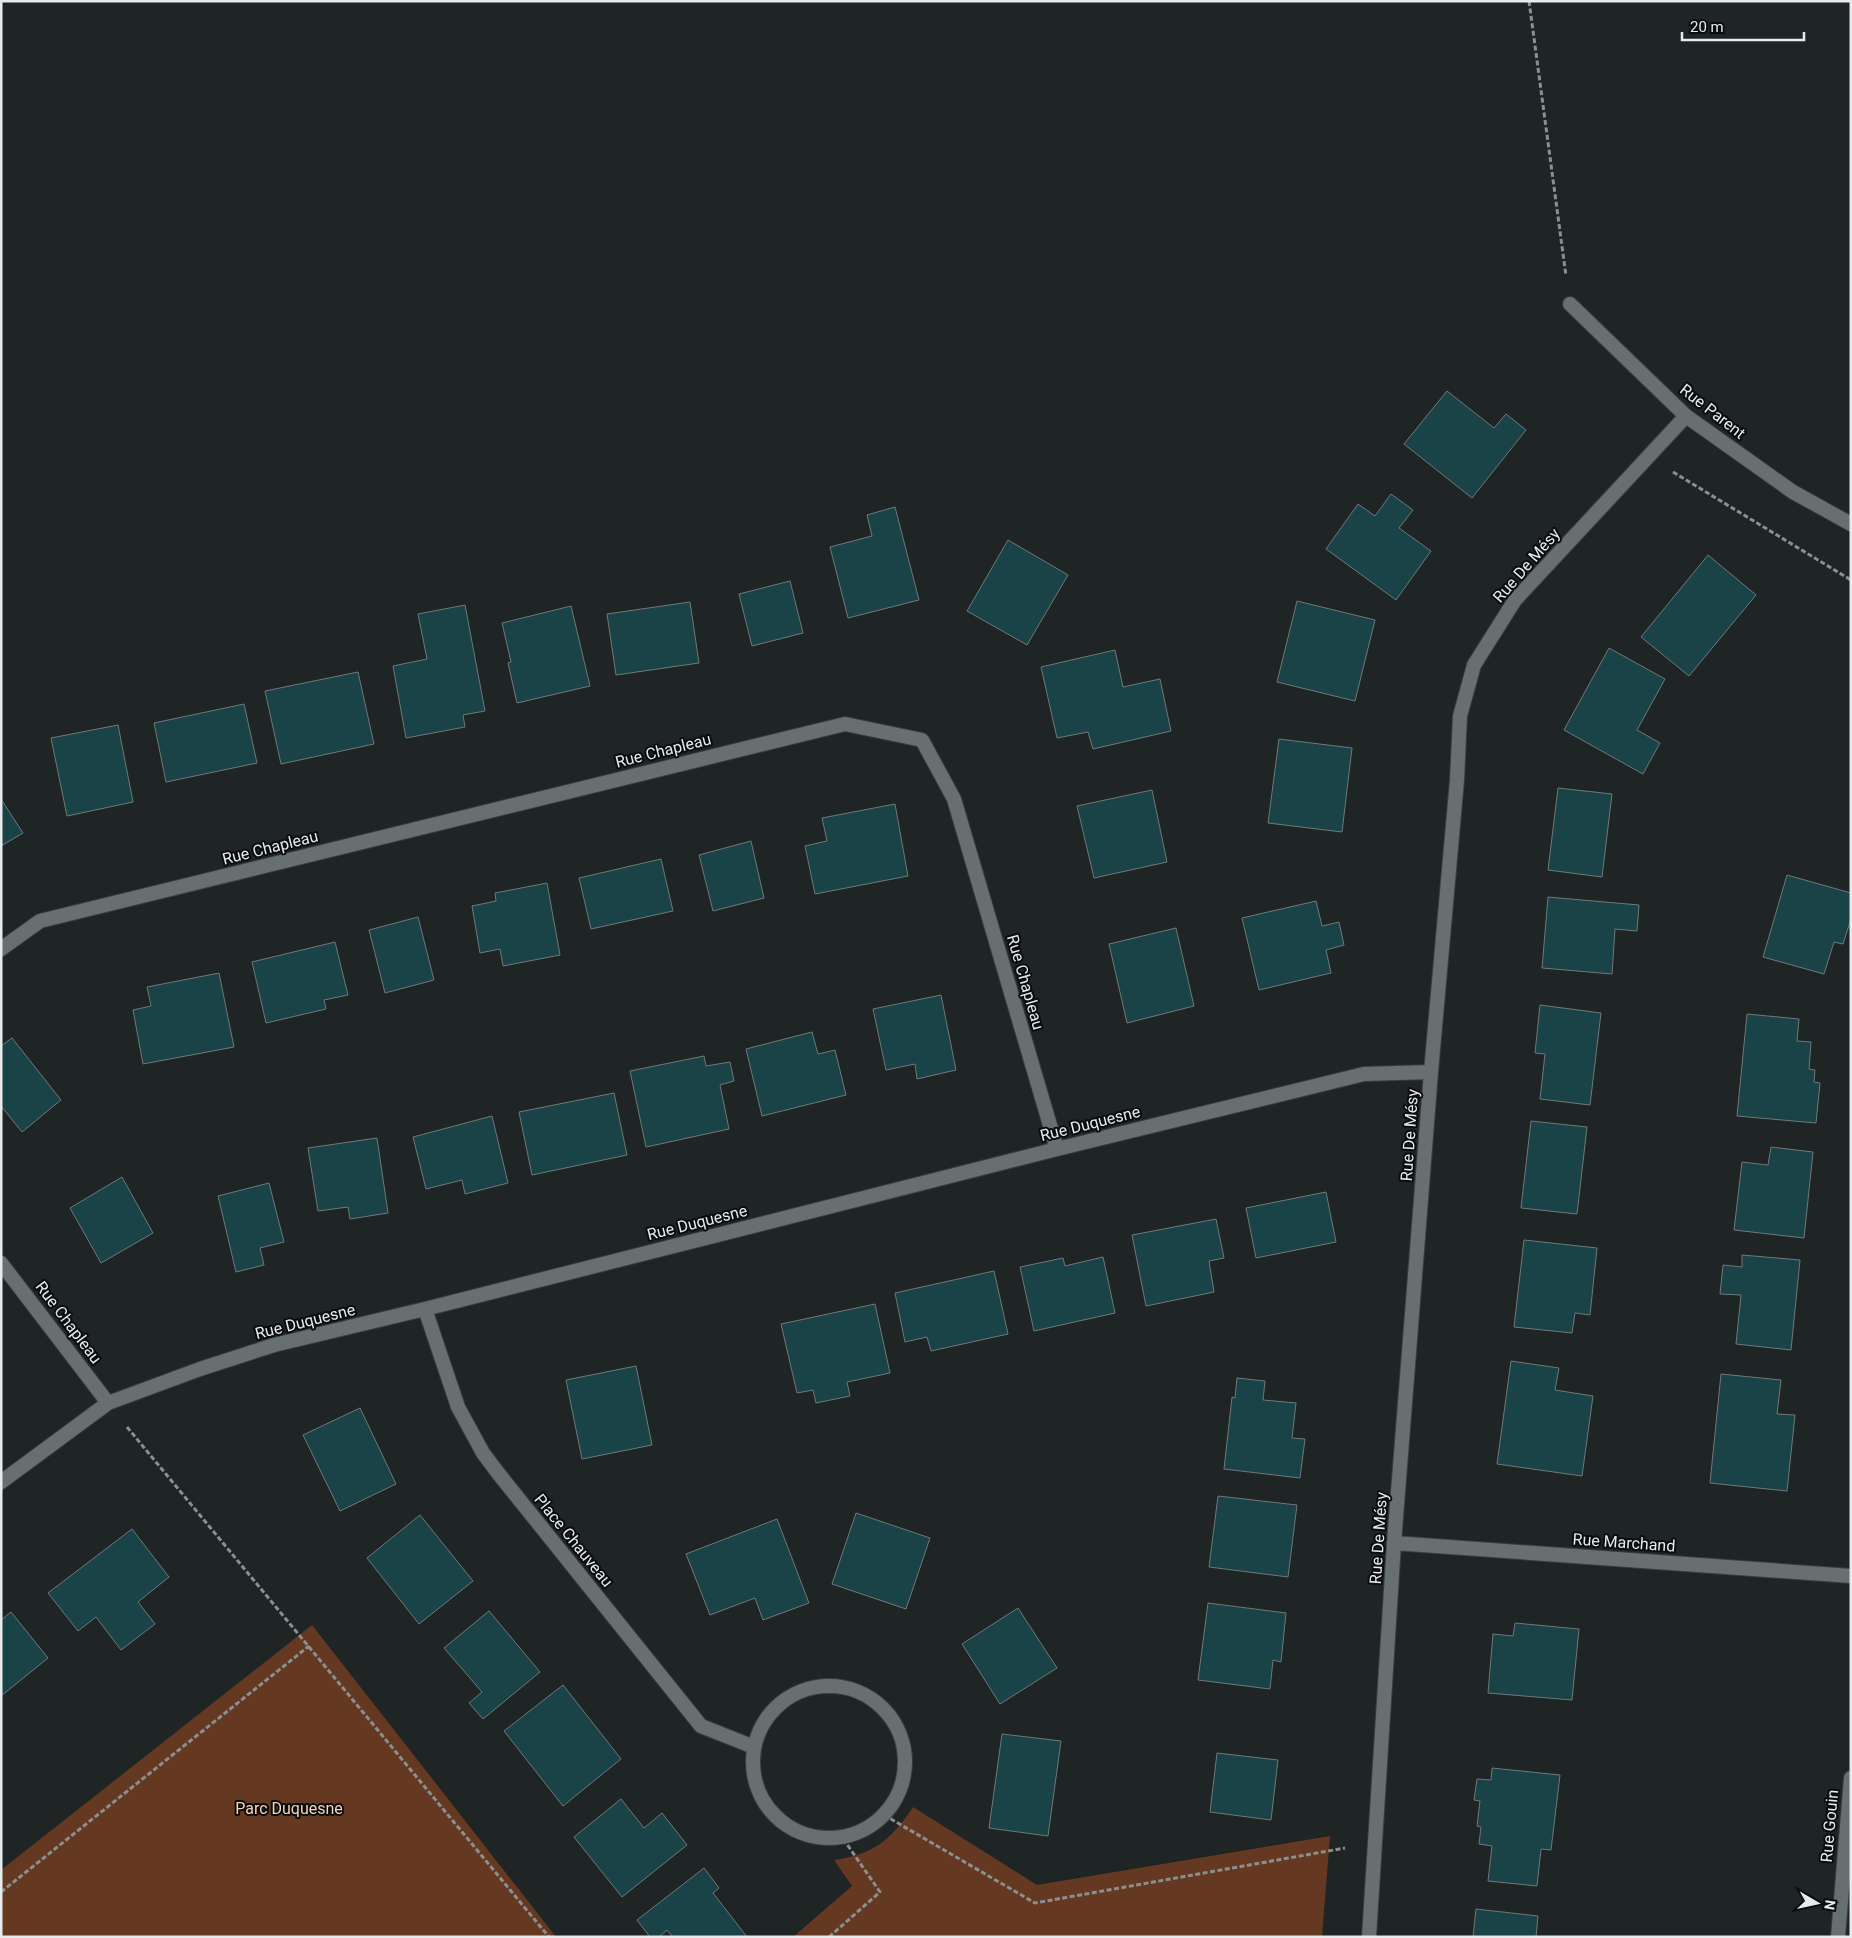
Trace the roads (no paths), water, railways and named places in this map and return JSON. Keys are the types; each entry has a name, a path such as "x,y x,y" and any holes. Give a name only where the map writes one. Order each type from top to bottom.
{"street":[{"name":"Rue Parent","path":"1570,304 1686,416 1793,492 1851,524"},
{"name":"Rue De Mésy","path":"1369,1937 1394,1543 1460,716 1474,665 1515,600 1686,416"},
{"name":"Rue Chapleau","path":"1,949 40,922 845,724 922,740 954,799 1057,1149"},
{"name":"Rue Duquesne","path":"1,1482 108,1403 200,1369 274,1345 1364,1074 1431,1072"},
{"name":"Rue Chapleau","path":"1,1263 108,1403"},
{"name":"Place Chauveau","path":"425,1309 458,1407 483,1452 498,1474 701,1726 754,1747"},
{"name":"Rue Marchand","path":"1394,1543 1851,1576"},
{"path":"828,1686 854,1690 876,1702 894,1721 904,1746 904,1771 897,1796 884,1815 866,1829 842,1837 817,1838 794,1830 774,1815 760,1795 753,1772 754,1747 763,1723 780,1703 802,1690 828,1686"},
{"name":"Rue Gouin","path":"1838,1937 1851,1778"}],"park label":[{"name":"Parc Duquesne","path":"289,1808"}]}
